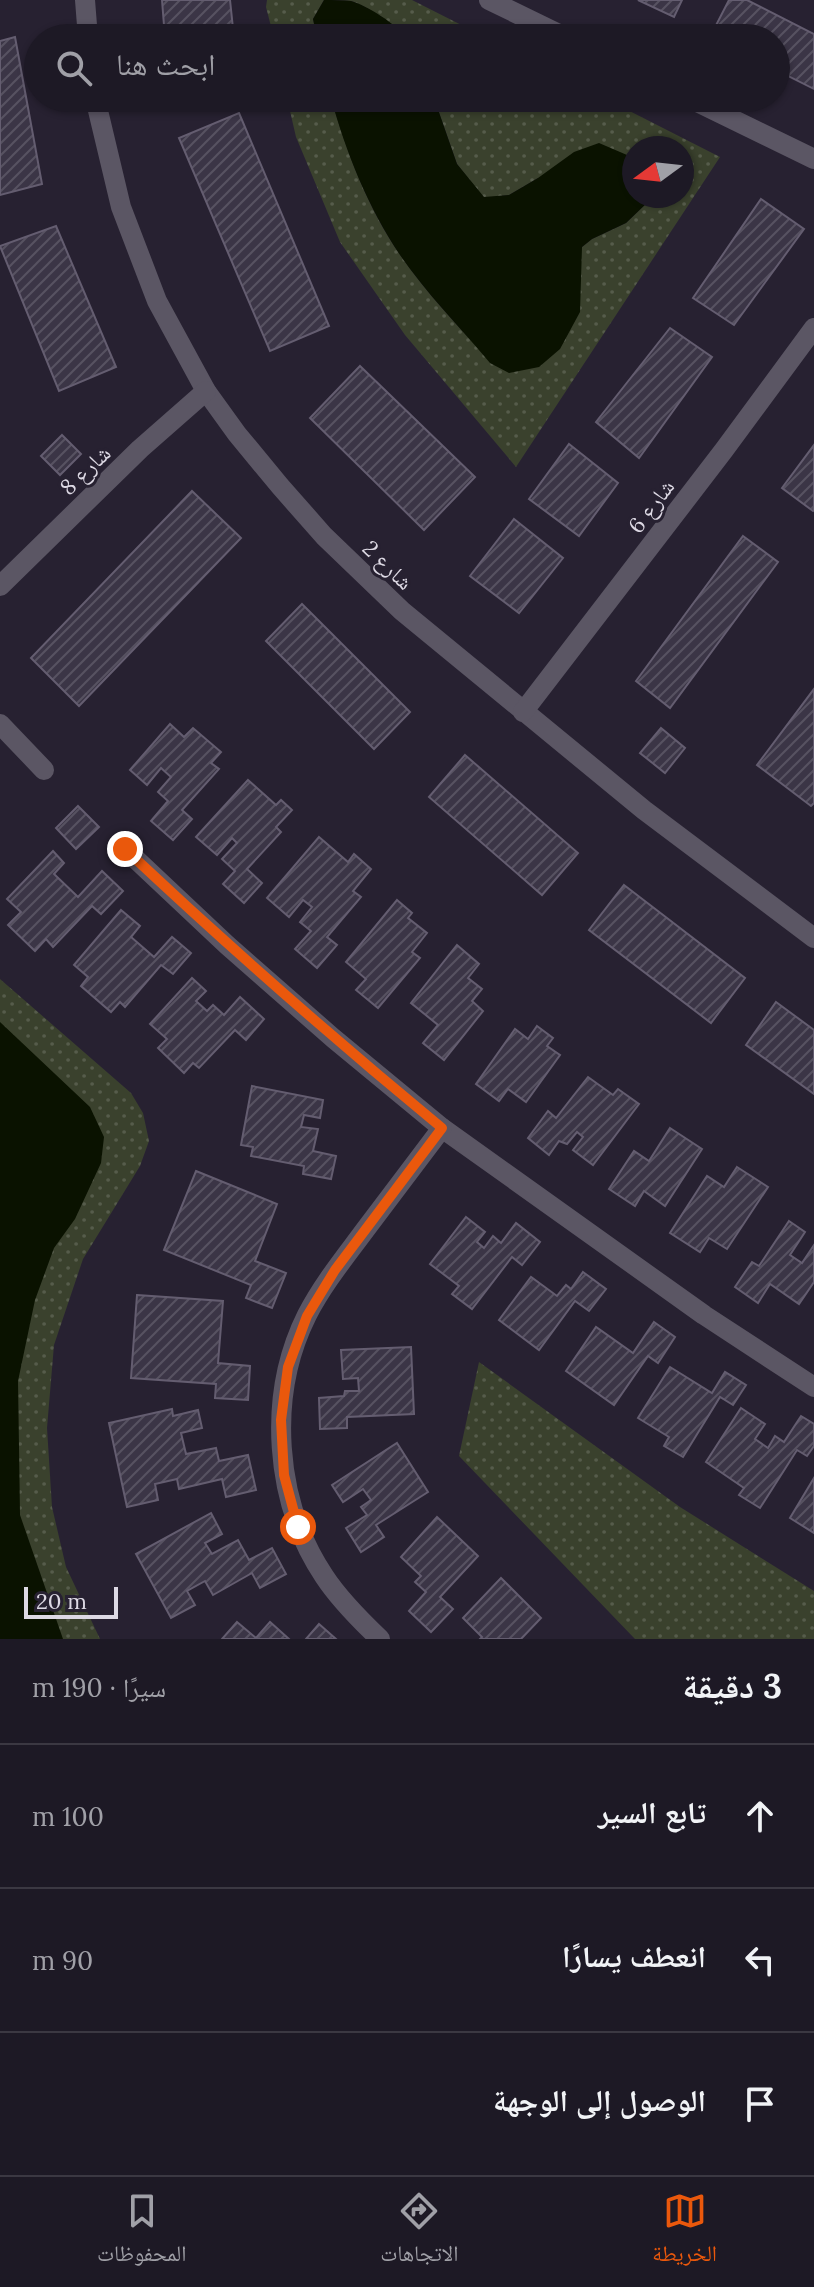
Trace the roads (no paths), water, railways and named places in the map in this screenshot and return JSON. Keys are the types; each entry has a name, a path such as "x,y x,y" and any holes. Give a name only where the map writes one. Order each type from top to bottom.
{"street":[{"path":"85,0 87,24"},
{"path":"489,0 538,24"},
{"name":"شارع 2","path":"98,112 121,207 157,301 206,391 254,455 324,536 402,611 523,712 644,810 814,938"},
{"path":"718,112 814,159"},
{"name":"شارع 6","path":"523,712 814,328"},
{"name":"شارع 8","path":"0,586 140,449 206,391"},
{"path":"0,724 44,770"},
{"path":"125,849 227,945 442,1128 704,1315 814,1387"},
{"path":"380,1639 357,1617 323,1575 298,1527 284,1475 281,1420 288,1367 307,1316 335,1270 442,1128"}]}
